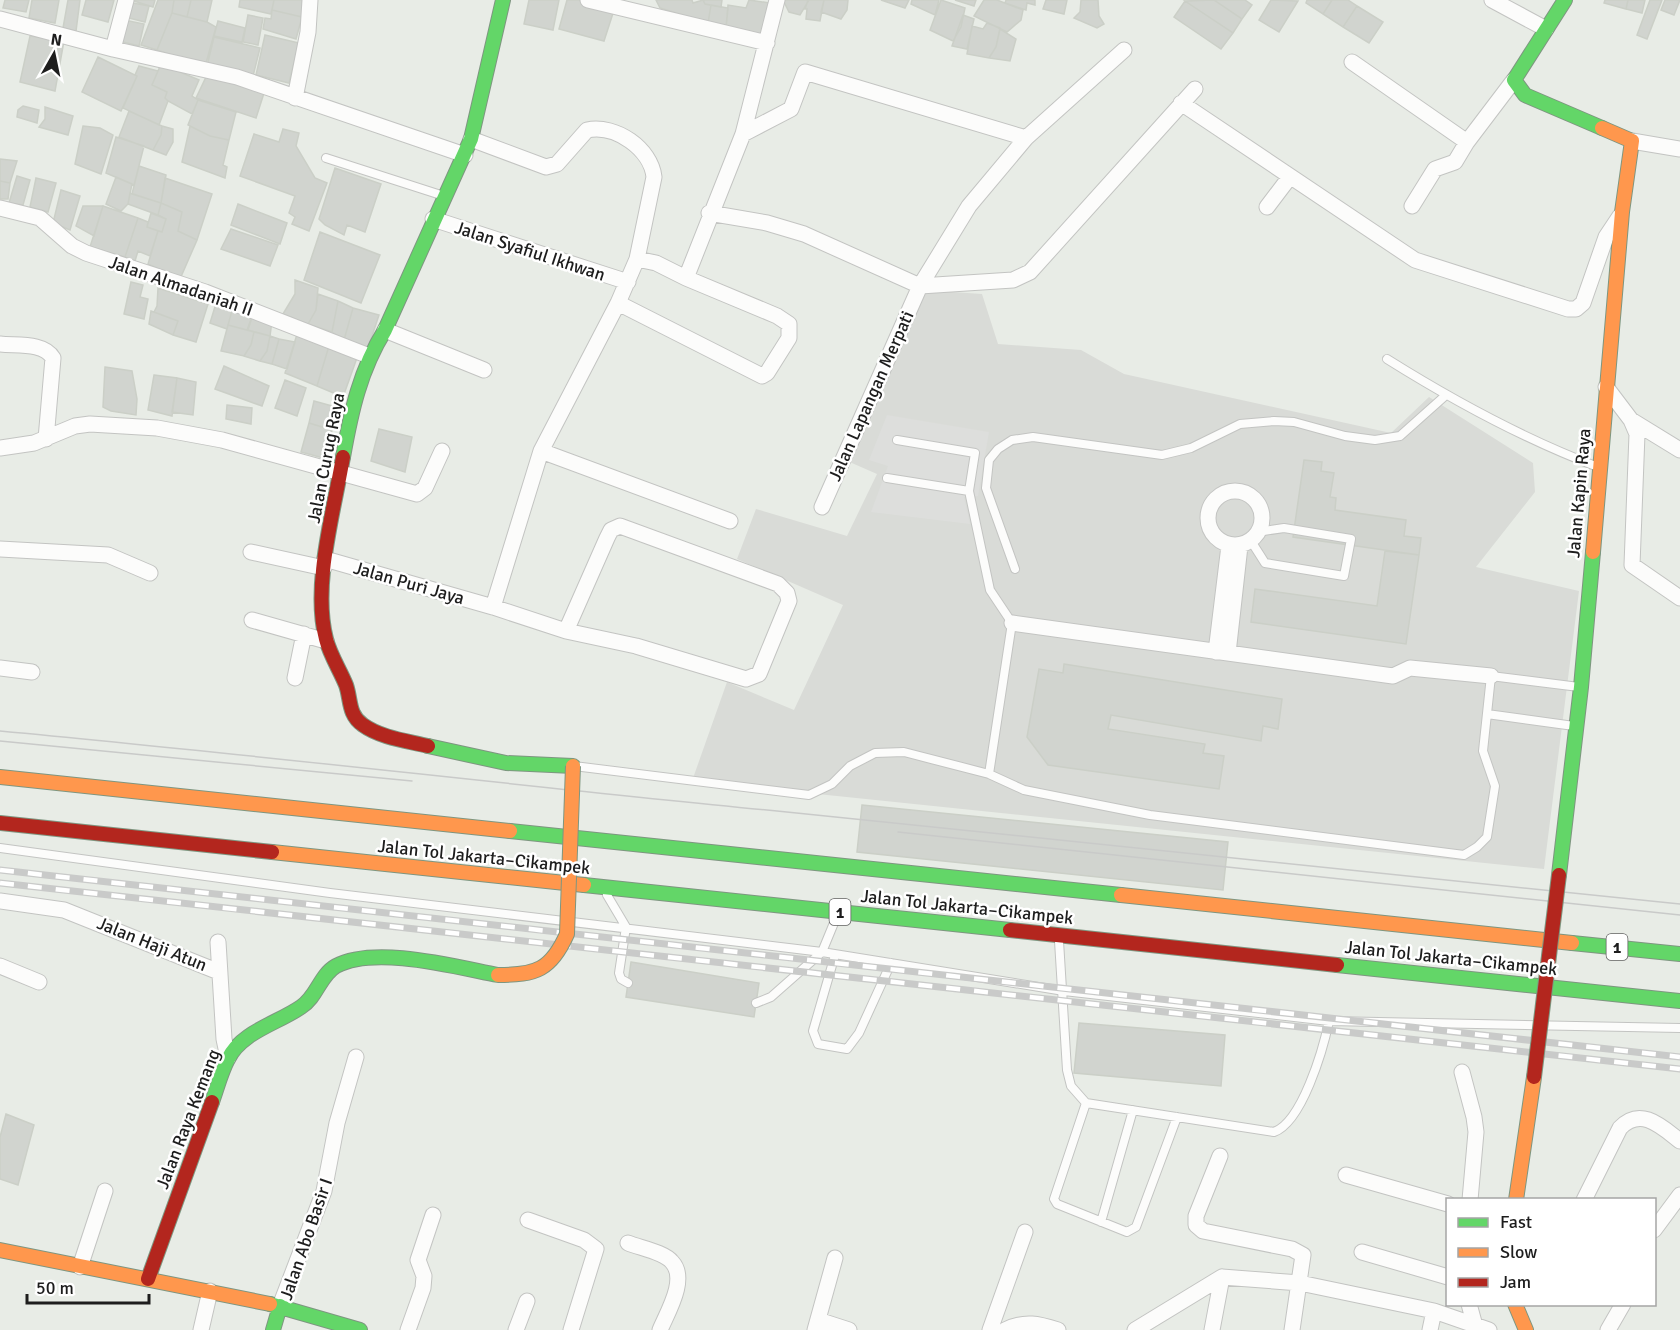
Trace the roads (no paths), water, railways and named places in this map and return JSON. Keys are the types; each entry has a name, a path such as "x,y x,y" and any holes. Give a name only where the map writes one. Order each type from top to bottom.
{"main road":[{"name":"Jalan Curug Raya","path":"502,0 471,139 433,219 385,330 369,356 352,406 324,563 321,603 326,641 347,688 348,706 362,725 397,739 506,763 573,766"},
{"path":"1565,0 1514,81 1526,95 1632,141"},
{"name":"Jalan Kapin Raya","path":"1516,1198 1534,1077 1581,687 1622,212 1632,141"},
{"name":"Jalan Raya Kemang","path":"148,1279 228,1058 248,1035 310,1001 324,976 338,965 362,959 414,961 498,975 524,976 544,967 559,956 567,933 573,766"},
{"name":"Jalan Tol Jakarta–Cikampek","path":"0,777 1680,954"},
{"name":"Jalan Tol Jakarta–Cikampek","path":"0,823 1680,1001"},
{"path":"0,1250 80,1268 280,1305 273,1330"},
{"name":"Jalan Abo Basir I","path":"280,1305 360,1330"},
{"path":"1515,1306 1526,1330"}],"street":[{"path":"113,49 126,0"},
{"path":"295,98 308,32 310,0"},
{"path":"588,0 643,6 767,43"},
{"path":"686,278 709,213 743,134 777,0"},
{"path":"1492,0 1546,29"},
{"path":"0,19 113,49 237,77 465,155"},
{"name":"Jalan Lapangan Merpati","path":"822,507 920,286 969,206 1026,138 1124,50"},
{"path":"1352,62 1467,142"},
{"path":"743,134 791,109 800,80 805,72 810,72 935,113 1026,138"},
{"path":"1412,206 1435,169 1455,162 1467,142 1514,81"},
{"path":"709,213 767,223 804,234 920,286 1013,280 1030,272 1195,89"},
{"path":"1181,103 1415,261 1572,309 1583,303 1606,237 1622,212"},
{"path":"471,139 546,167 561,161 587,130 608,132 636,146 653,164 654,177 637,259 618,303 541,451 493,607"},
{"path":"1632,141 1680,149"},
{"path":"1267,207 1289,177"},
{"name":"Jalan Almadaniah II","path":"0,208 40,218 72,246 86,254 214,296 369,356"},
{"name":"Jalan Syafiul Ikhwan","path":"433,219 628,282"},
{"path":"618,303 762,376 789,338 789,324 777,316 656,263 637,259"},
{"path":"385,330 484,370"},
{"path":"0,344 39,348 46,350 52,358 46,439"},
{"path":"1606,387 1630,420 1636,434 1638,449 1632,565 1680,598"},
{"path":"1630,420 1680,450"},
{"path":"0,448 20,447 46,439 75,426 90,424 158,428 222,440 417,494 425,488 442,451"},
{"path":"541,451 730,521"},
{"name":"Jalan Puri Jaya","path":"251,552 324,563 493,607 566,631 636,646 746,680 759,674 789,601 787,593 778,585 620,526 611,530 566,631"},
{"path":"1222,652 1244,541"},
{"path":"0,549 108,555 150,573"},
{"path":"252,620 326,641"},
{"path":"1012,623 1393,676 1410,668 1491,676"},
{"path":"295,678 304,634"},
{"path":"0,668 32,672"},
{"name":"Jalan Haji Atun","path":"0,901 64,910 219,972 224,1039 228,1058"},
{"path":"219,942 219,972"},
{"path":"0,966 39,982"},
{"name":"Jalan Abo Basir I","path":"280,1305 324,1191 335,1133 356,1057"},
{"path":"1462,1072 1476,1132 1470,1198"},
{"path":"1585,1198 1620,1128 1629,1120 1642,1118 1654,1121 1680,1141"},
{"path":"1220,1156 1196,1216 1196,1226 1210,1233 1298,1252 1303,1261 1292,1330"},
{"path":"1346,1175 1446,1203"},
{"path":"80,1268 105,1191"},
{"path":"1656,1227 1680,1196"},
{"path":"408,1330 423,1288 424,1276 418,1260 433,1215"},
{"path":"528,1220 584,1240 596,1249 571,1330"},
{"path":"990,1330 1025,1232"},
{"path":"628,1243 672,1261 677,1269 677,1286 660,1330"},
{"path":"1362,1252 1446,1276"},
{"path":"835,1258 816,1325 849,1330"},
{"path":"1212,1330 1222,1277"},
{"path":"1135,1330 1222,1277 1300,1283 1434,1311 1482,1328"},
{"path":"201,1330 210,1291"},
{"path":"516,1330 527,1300"},
{"path":"1470,1306 1482,1328"},
{"path":"1608,1330 1622,1306"},
{"path":"1430,1330 1434,1311"},
{"path":"1005,1330 1022,1323 1036,1323 1058,1330"}],"lane":[{"path":"326,158 445,196"},
{"path":"1387,359 1446,395 1534,441 1599,468"},
{"path":"1015,568 986,488 989,460 998,449 1012,440 1033,437 1162,455 1191,448 1240,424 1275,421 1294,422 1345,436 1375,440 1400,436 1446,395"},
{"path":"897,440 975,453 969,491 990,590 1012,623 989,774"},
{"path":"887,478 969,491"},
{"path":"1284,528 1351,539 1344,576 1265,562 1244,541 1284,528"},
{"path":"573,766 809,795 832,784 850,766 875,753 904,752 989,774 1024,790 1140,813 1464,855 1478,847 1487,837 1495,786 1483,751 1491,676 1581,687"},
{"path":"1487,714 1576,726"},
{"path":"0,848 330,893 822,952 1064,991 1329,1021 1680,1028"},
{"path":"603,888 626,927 619,973 621,979 628,983"},
{"path":"756,1003 771,997 822,952 839,912"},
{"path":"1058,935 1064,991 1067,1070 1071,1086 1086,1103 1262,1132 1281,1130 1288,1124 1321,1056 1329,1021"},
{"path":"836,955 813,1031 818,1044 832,1048 847,1049 859,1033 891,963"},
{"path":"1086,1103 1054,1199 1057,1204 1127,1232 1134,1230 1177,1117"},
{"path":"1101,1222 1133,1110"}],"tram line":[{"path":"0,731 1680,904"},
{"path":"0,741 412,781"},
{"path":"898,832 1680,915"}],"railway":[{"path":"0,870 1680,1057"},
{"path":"0,883 1680,1069"}]}
